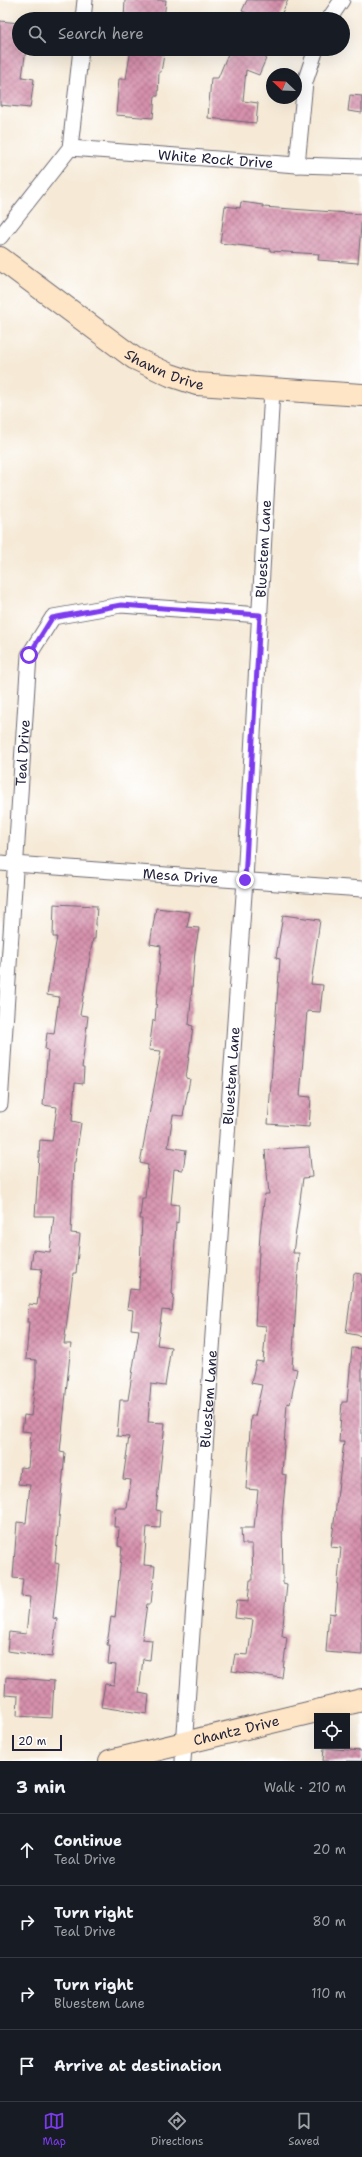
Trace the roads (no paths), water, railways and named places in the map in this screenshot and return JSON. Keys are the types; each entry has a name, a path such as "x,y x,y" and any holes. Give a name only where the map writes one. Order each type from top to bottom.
{"street":[{"path":"84,12 85,0"},
{"path":"334,12 342,0"},
{"path":"0,237 70,148 80,56"},
{"path":"297,165 305,82 314,56"},
{"name":"White Rock Drive","path":"70,148 297,165 362,167"},
{"name":"Shawn Drive","path":"0,258 134,358 170,375 197,384 362,395"},
{"name":"Bluestem Lane","path":"183,1752 245,880 272,390"},
{"name":"Teal Drive","path":"0,1104 29,655 52,618 121,605 260,615"},
{"name":"Mesa Drive","path":"0,863 362,888"},
{"name":"Chantz Drive","path":"110,1761 183,1752 362,1700"}]}
